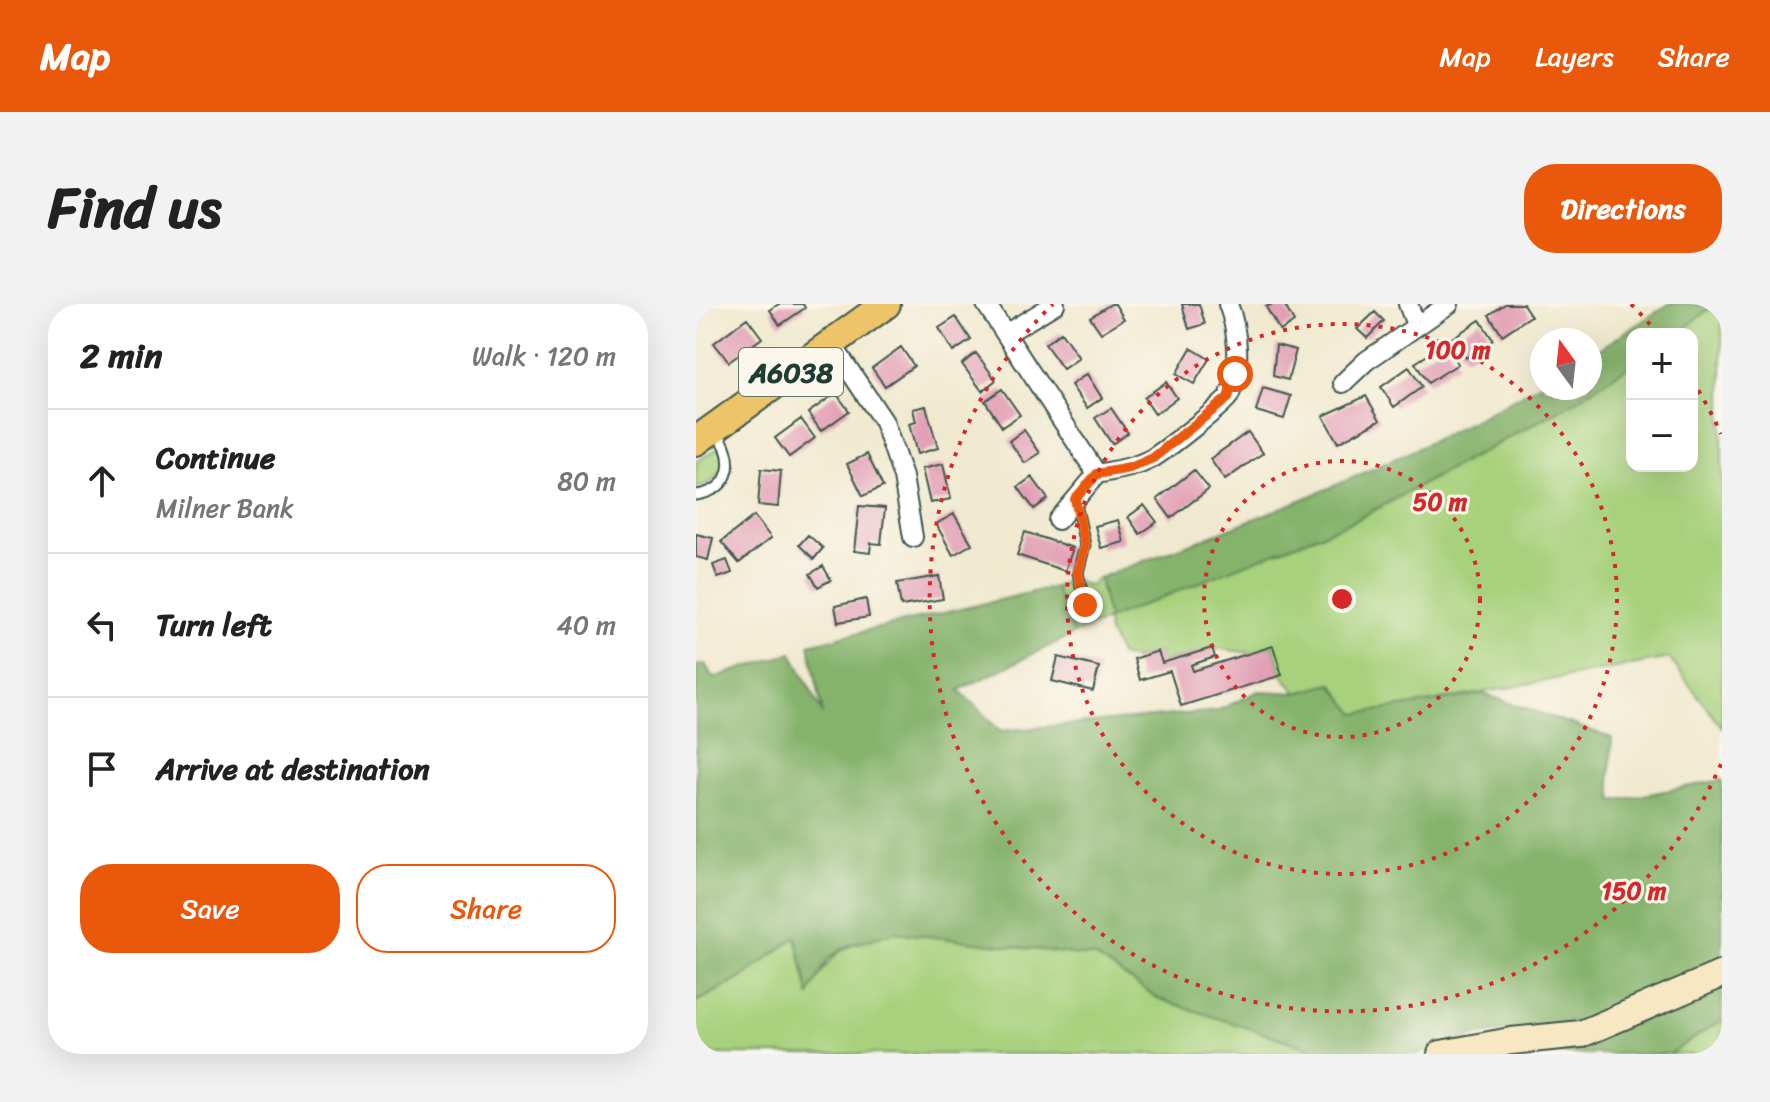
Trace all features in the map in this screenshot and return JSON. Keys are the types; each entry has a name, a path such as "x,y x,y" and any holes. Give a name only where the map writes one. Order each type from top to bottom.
{"main road":[{"name":"A6038","path":"705,435 886,304"}],"street":[{"path":"986,304 1097,474"},
{"path":"1007,333 1055,304"},
{"path":"1058,520 1097,474 1130,468 1153,458 1228,398 1235,374 1236,349 1228,304"},
{"path":"1408,304 1416,325"},
{"path":"1343,383 1416,325 1449,304"},
{"path":"831,343 884,422 903,477 913,537"},
{"path":"1441,1054 1511,1041 1581,1034 1722,974"}],"lane":[{"path":"696,495 715,490 726,480 730,469 729,452 705,435"},
{"path":"1075,499 1085,545 1078,573 1085,605"}],"green space":[{"path":"1669,304 1715,304 1685,328 1632,328"},
{"path":"1715,304 1722,304 1722,727 1669,658 1355,716 1333,684 1297,693 1282,675 1273,646 1252,653 1212,648 1162,663 1158,652 1134,659 1121,656 1108,631 1107,620 1074,634 1055,587 1071,579 1089,586 1099,578 1108,619 1356,520 1577,400 1602,400 1602,384 1626,368 1626,472 1698,472 1698,328 1685,328"},
{"path":"1626,332 1626,368 1602,384 1602,347"},
{"path":"1530,390 1530,400 1577,400 1356,520 1108,619 1099,578 1325,490 1488,413"},
{"path":"720,447 723,461 719,474 710,483 696,488 696,462"},
{"path":"1055,587 1074,634 959,690 1000,731 1217,711 1259,691 1297,693 1331,684 1356,714 1484,694 1612,738 1610,779 1613,801 1722,780 1722,966 1579,1022 1479,1035 1419,1054 1328,1054 1159,999 1096,957 895,932 847,946 828,959 809,995 796,937 740,979 696,1002 696,666 705,664 713,678 792,653 823,714 809,644"},
{"path":"895,932 1097,957 1329,1054 696,1054 696,1002 740,979 797,936 809,994 826,965 842,950"},
{"path":"1722,986 1722,1020 1669,1054 1510,1054 1574,1048"},
{"path":"1722,1020 1722,1054 1669,1054"}],"building":[{"path":"779,304 803,304 805,308 780,325 770,310"},
{"path":"1115,304 1124,319 1101,333 1090,317"},
{"path":"1182,304 1199,304 1205,324 1189,329"},
{"path":"1284,304 1294,322 1280,331 1266,307"},
{"path":"1505,304 1523,304 1531,316 1502,335 1489,315"},
{"path":"1375,312 1384,321 1367,338 1357,329"},
{"path":"956,317 971,340 953,352 939,328"},
{"path":"747,318 762,338 729,362 714,343"},
{"path":"1480,320 1493,340 1466,358 1452,338"},
{"path":"1061,332 1079,358 1063,369 1045,344"},
{"path":"1445,344 1458,364 1428,383 1415,363"},
{"path":"1276,345 1296,350 1288,380 1273,376"},
{"path":"901,347 914,366 885,386 872,368"},
{"path":"1191,348 1209,359 1194,384 1176,374"},
{"path":"976,353 996,380 982,391 962,364"},
{"path":"1409,367 1422,387 1394,407 1381,387"},
{"path":"1087,374 1102,398 1087,408 1071,385"},
{"path":"1166,382 1177,398 1155,414 1144,398"},
{"path":"1263,388 1291,396 1284,419 1256,411"},
{"path":"1002,389 1020,415 1002,427 985,401"},
{"path":"836,393 849,411 821,431 808,413"},
{"path":"1366,396 1380,420 1338,443 1323,416"},
{"path":"926,406 938,448 917,454 909,424 916,422 913,409"},
{"path":"1111,408 1128,433 1112,444 1095,418"},
{"path":"801,419 815,438 789,457 775,438"},
{"path":"1024,430 1040,453 1025,463 1009,441"},
{"path":"1248,432 1263,453 1225,480 1210,459"},
{"path":"867,454 883,487 863,496 847,464"},
{"path":"943,464 951,499 930,503 922,469"},
{"path":"761,469 781,471 778,507 758,505"},
{"path":"1194,470 1209,489 1171,518 1157,499"},
{"path":"1032,477 1048,499 1034,509 1018,487"},
{"path":"1144,505 1157,522 1140,534 1128,517"},
{"path":"859,506 885,508 881,544 871,543 870,553 854,551"},
{"path":"954,514 972,544 953,555 936,524"},
{"path":"754,516 771,538 739,563 721,542"},
{"path":"1118,520 1124,542 1101,548 1095,526"},
{"path":"1025,532 1073,548 1065,571 1017,555"},
{"path":"696,534 713,538 708,560 696,557"},
{"path":"808,535 823,548 814,559 799,545"},
{"path":"727,560 732,573 718,578 713,565"},
{"path":"823,566 831,580 818,587 810,574"},
{"path":"939,576 943,599 901,606 897,583"},
{"path":"866,599 869,617 838,622 835,606"},
{"path":"1273,646 1282,675 1181,706 1170,671 1140,680 1134,659 1158,651 1162,663 1212,648 1215,657 1191,665 1193,671"},
{"path":"1058,657 1099,667 1093,691 1052,681"}],"route":[{"path":"1085,605 1078,573 1085,545 1075,499 1097,474 1130,468 1153,458 1228,398 1235,374"}]}
